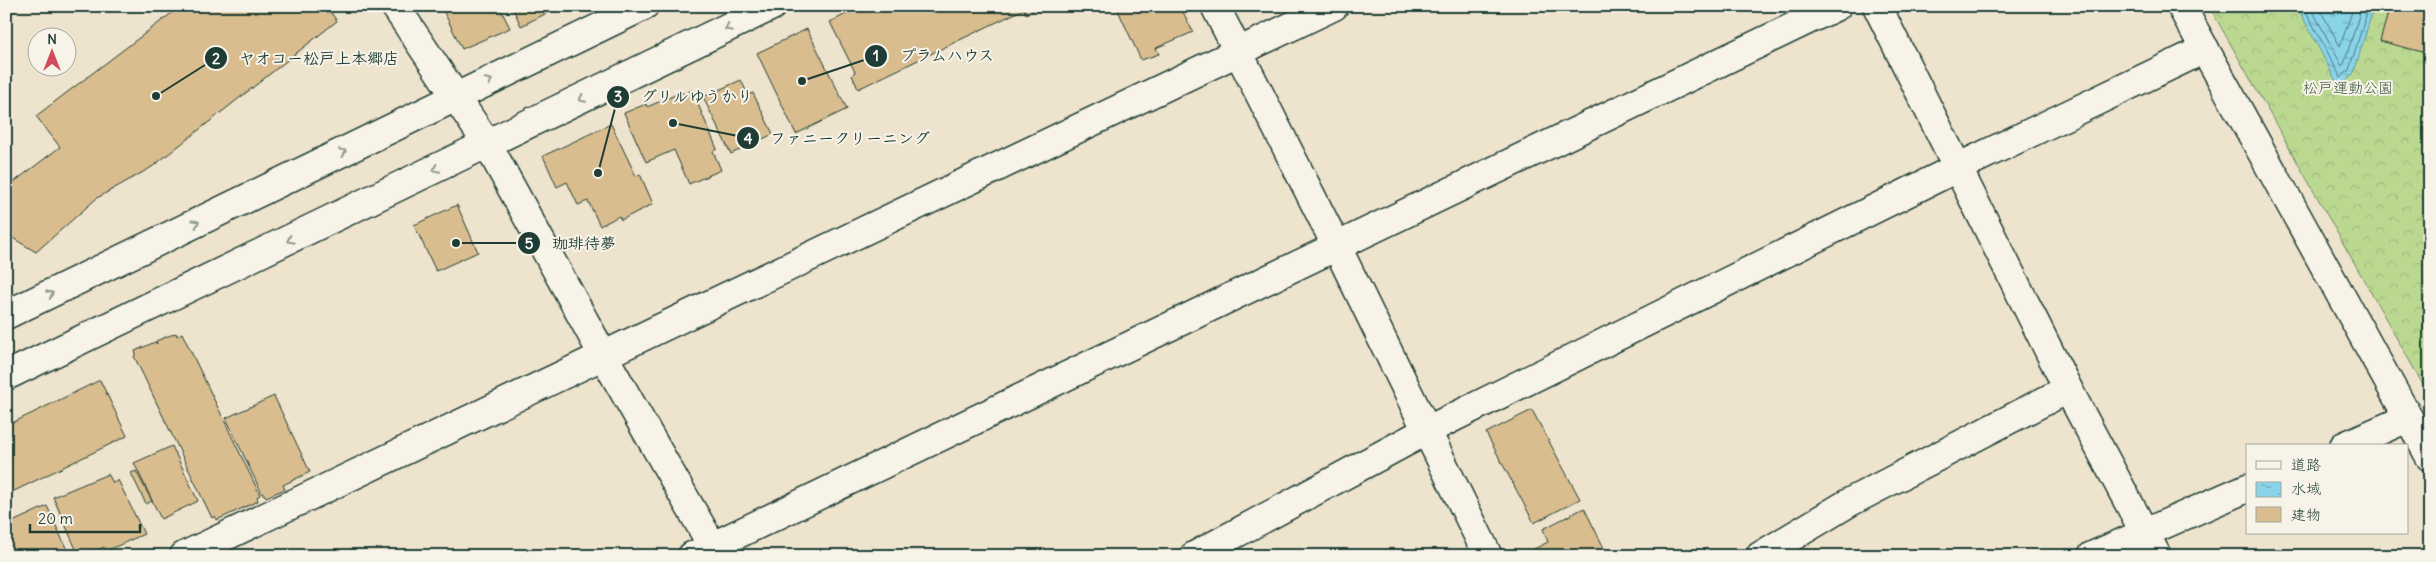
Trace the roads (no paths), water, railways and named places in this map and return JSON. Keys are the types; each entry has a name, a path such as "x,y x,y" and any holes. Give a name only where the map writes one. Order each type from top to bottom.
{"street":[{"path":"395,6 488,145 708,552 1838,6"},
{"path":"6,315 644,6"},
{"path":"6,376 488,145 772,6"},
{"path":"1215,6 1237,53 1337,247 1488,556"},
{"path":"184,556 1334,6"},
{"path":"1877,6 1959,167 2068,389 2151,544"},
{"path":"2181,6 2430,457"},
{"path":"1194,556 1426,431 1959,167 2205,49"},
{"path":"1760,556 1850,502 2068,389"},
{"path":"2349,444 2408,418"},
{"path":"2092,556 2151,544 2246,489"}],"water":[{"path":"2297,6 2374,6 2354,72 2340,89"}],"place":[{"name":"プラムハウス","path":"802,81"},
{"name":"ヤオコー松戸上本郷店","path":"156,96"},
{"name":"ファニークリーニング","path":"673,123"},
{"name":"グリルゆうかり","path":"598,173"},
{"name":"珈琲待夢","path":"456,243"}],"park label":[{"name":"松戸運動公園","path":"2348,87"}]}
